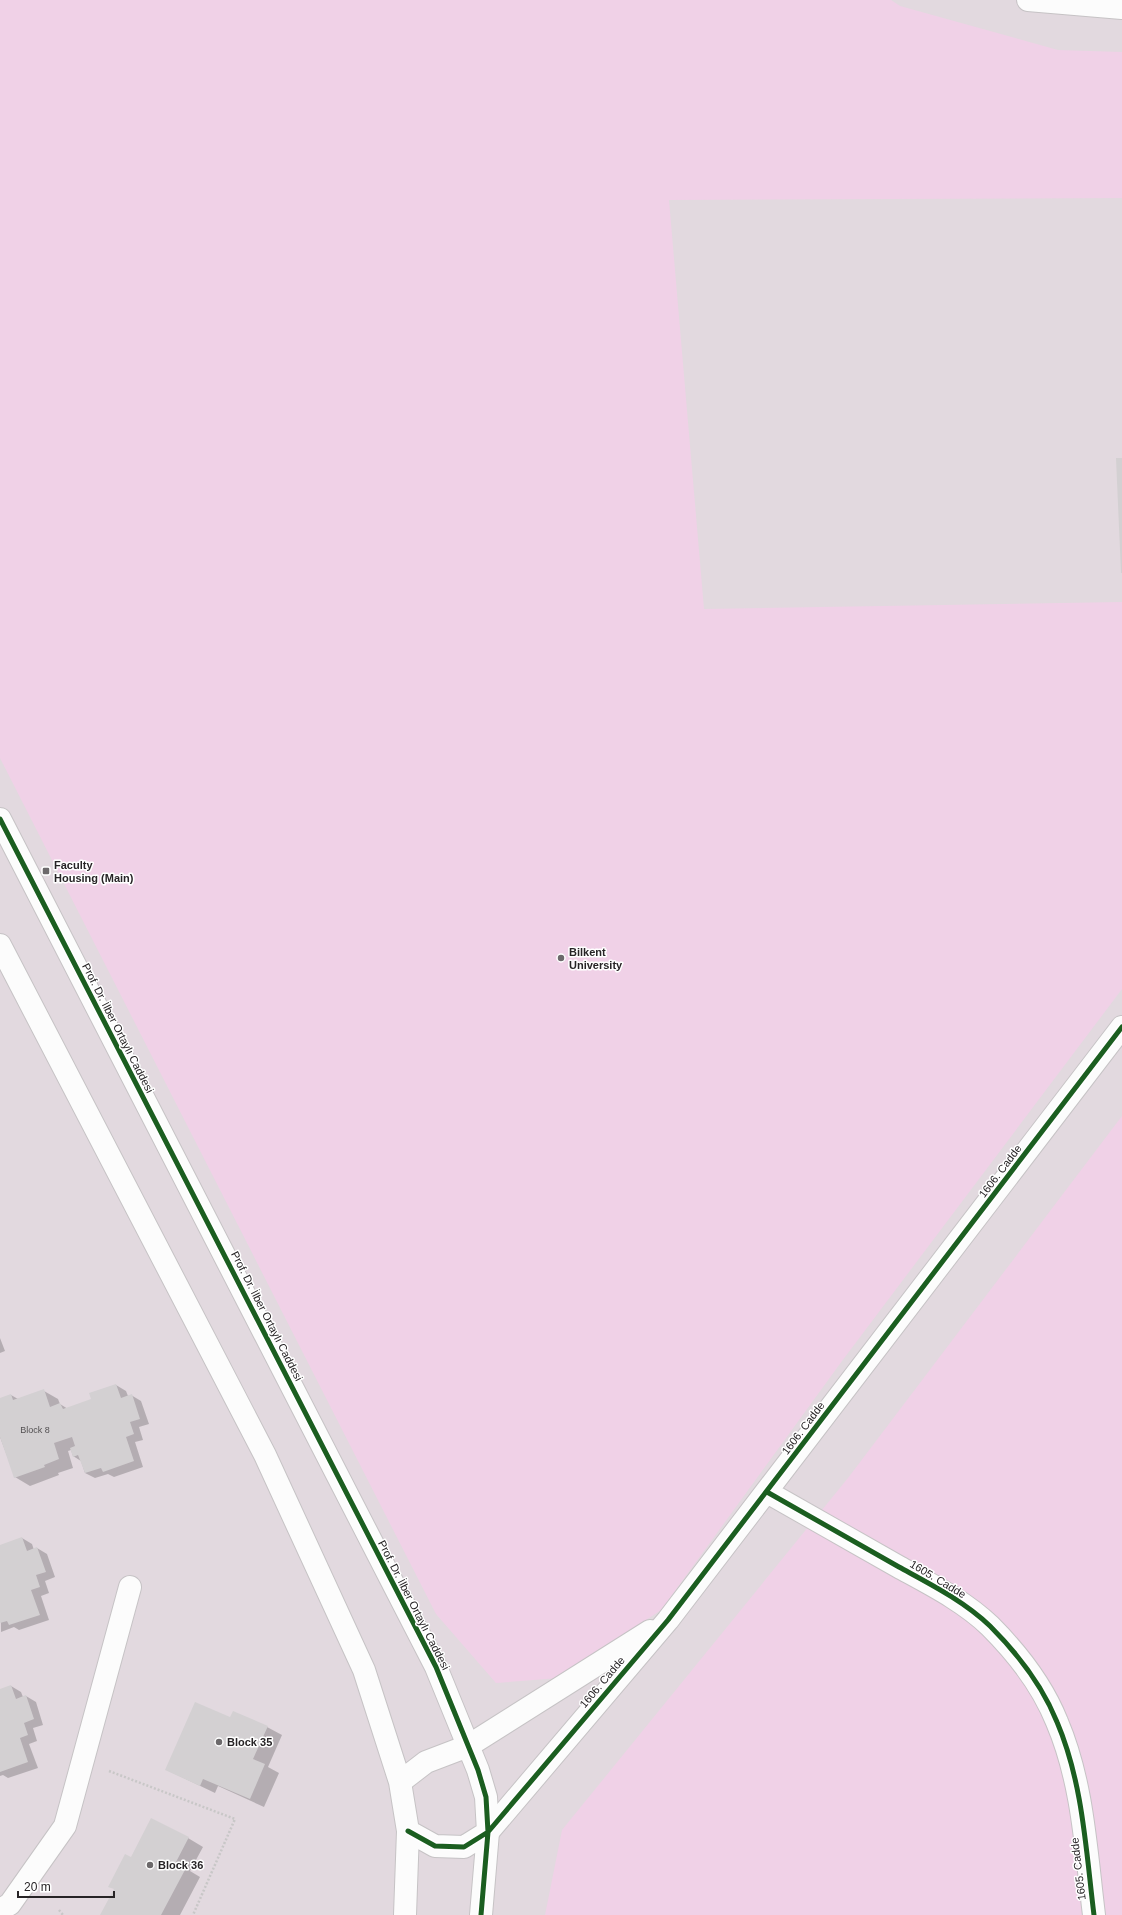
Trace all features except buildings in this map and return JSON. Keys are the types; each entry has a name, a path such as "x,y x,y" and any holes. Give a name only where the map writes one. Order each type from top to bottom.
{"street":[{"path":"1028,0 1122,8"},
{"name":"Prof. Dr. İlber Ortaylı Caddesi","path":"0,819 436,1667 478,1770 486,1797 488,1832 481,1915"},
{"path":"0,945 265,1455 364,1670 400,1782 408,1831 405,1915"},
{"name":"1606. Cadde","path":"488,1832 668,1620 1122,1027"},
{"name":"1605. Cadde","path":"767,1492 955,1598 990,1626 1018,1660 1041,1690 1058,1723 1070,1761 1080,1798 1094,1915"},
{"path":"0,1910 10,1904 65,1826 130,1588"},
{"name":"1606. Cadde","path":"468,1746 668,1620"},
{"path":"400,1782 426,1762 468,1746"},
{"path":"408,1831 435,1846 464,1847 488,1832"}],"path":[{"path":"82,1762 121,1774 234,1819 193,1915"},
{"path":"59,1910 63,1915"}],"shaded area":[{"name":"Bilkent University","path":"0,0 1122,0 1122,1915 0,1915"},
{"name":"Bilkent University","path":"0,0 891,0 900,6 1058,50 1122,52 1122,198 669,200 704,609 1122,602 1122,989 842,1361 661,1610 559,1678 496,1683 436,1614 0,758"},
{"path":"1122,1116 1122,1915 545,1915 562,1830 848,1478"}],"cycle path":[{"path":"0,819 436,1667 478,1770 486,1797 488,1832 481,1915"},
{"path":"408,1831 435,1846 464,1847 488,1832 668,1620 1122,1027"},
{"path":"767,1492 958,1601 980,1617 1010,1647 1037,1683 1051,1709 1066,1745 1073,1769 1082,1817 1094,1915"}],"place":[{"name":"Faculty Housing (Main)","path":"46,871"},
{"name":"Bilkent University","path":"561,958"},
{"name":"Block 35","path":"219,1742"},
{"name":"Block 36","path":"150,1865"}]}
